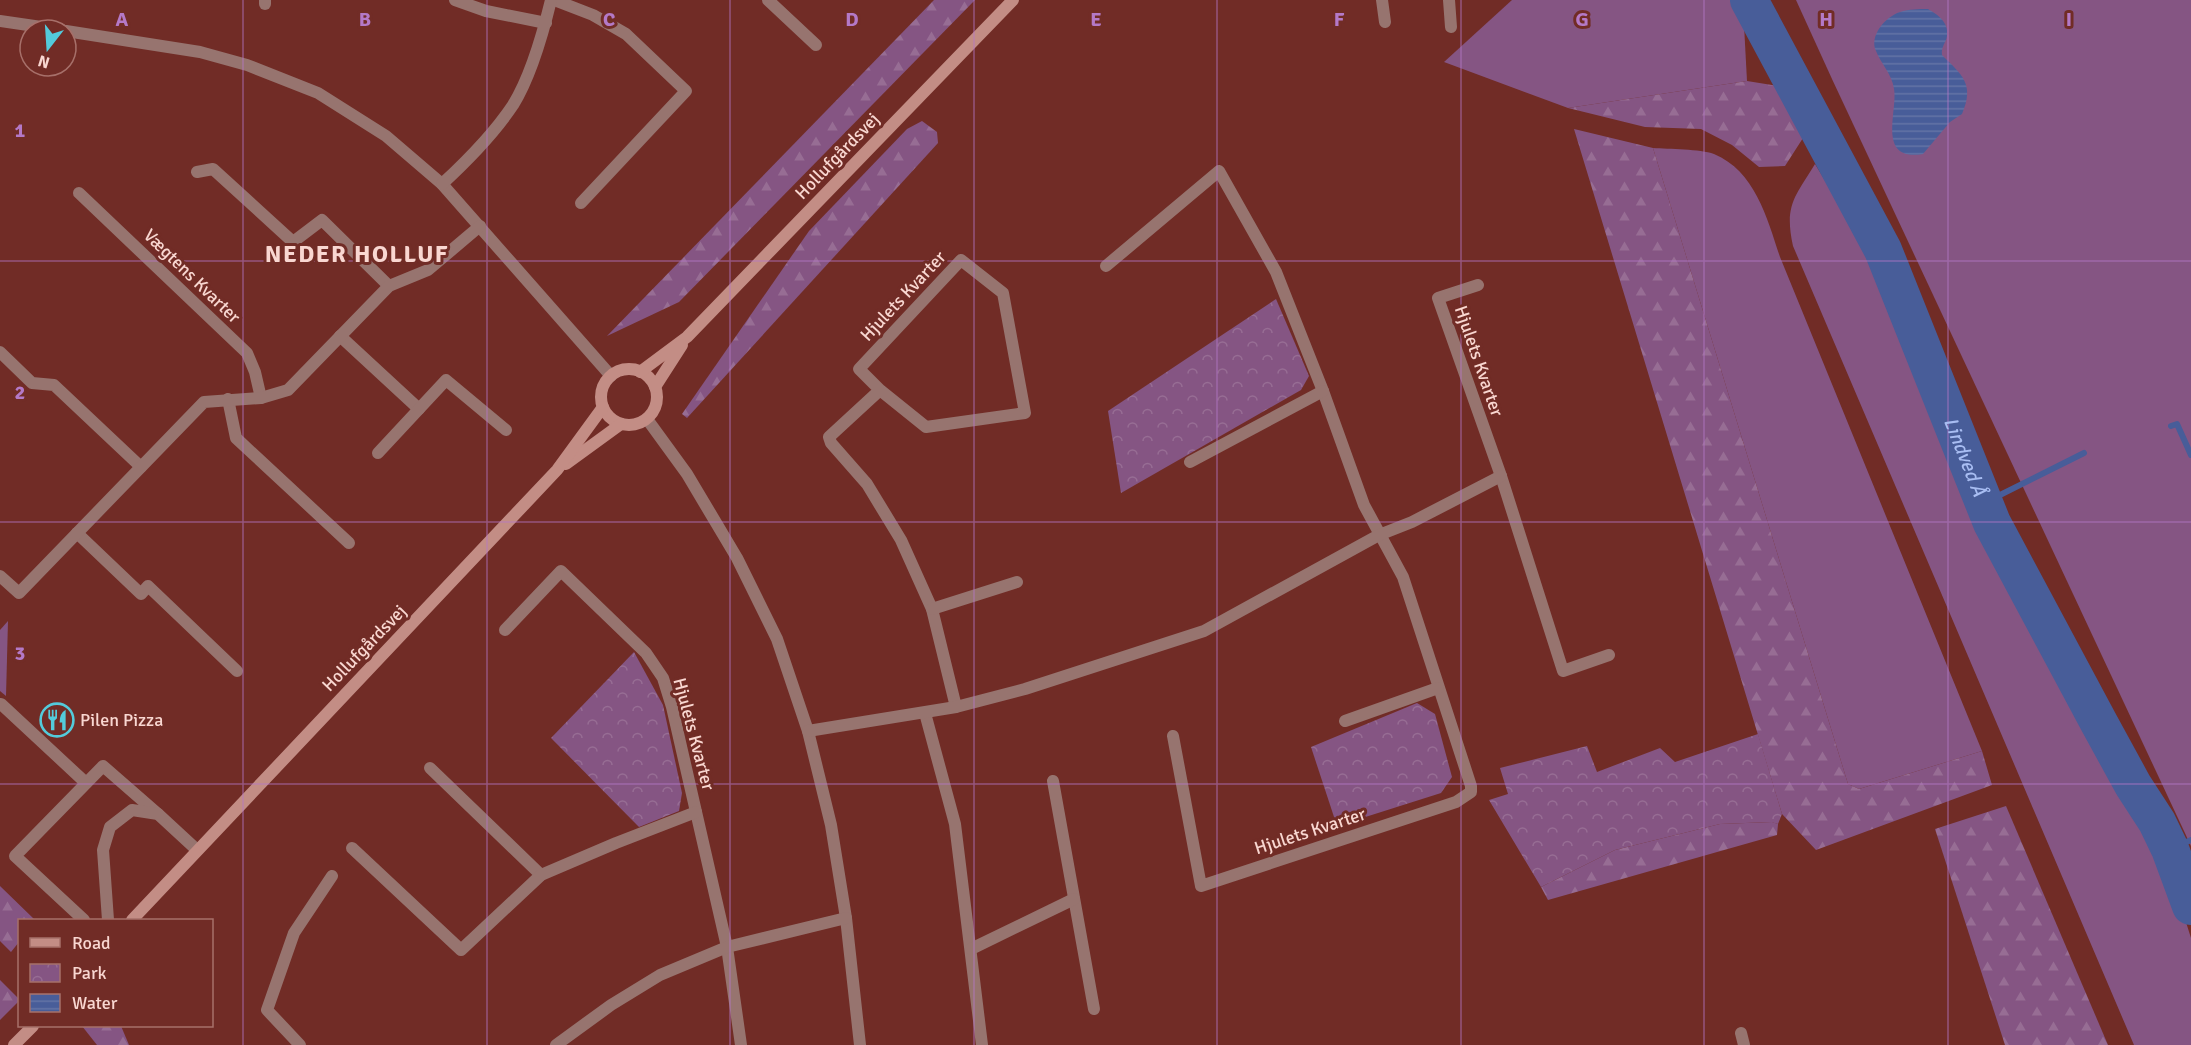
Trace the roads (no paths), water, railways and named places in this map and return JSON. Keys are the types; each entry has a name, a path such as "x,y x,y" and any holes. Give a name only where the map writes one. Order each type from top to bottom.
{"street":[{"path":"455,0 486,11 546,23"},
{"path":"442,184 472,156 513,104 535,56 553,0 593,15 626,34 686,91 581,203"},
{"path":"768,0 816,45"},
{"name":"Hollufgårdsvej","path":"640,372 687,337 1012,0"},
{"path":"1382,0 1385,22"},
{"path":"1449,0 1452,27"},
{"path":"0,21 18,24"},
{"path":"78,32 200,52 247,65 318,93 386,136 442,184 611,376"},
{"path":"197,172 213,169 293,242 322,220 389,286"},
{"name":"Hjulets Kvarter","path":"1106,266 1220,171 1276,272 1323,391 1364,506 1403,577 1471,786 1471,792 1456,802 1201,886 1173,736"},
{"name":"Vægtens Kvarter","path":"79,193 247,353 255,372 261,398"},
{"path":"0,576 19,593 204,402 261,398 288,390 389,286 428,270 480,226"},
{"name":"Hjulets Kvarter","path":"961,260 1004,293 1025,413 926,427 880,390 859,369 961,260"},
{"name":"Hjulets Kvarter","path":"1478,285 1438,298 1501,477 1563,671 1609,656"},
{"path":"340,336 419,409"},
{"name":"Hollufgårdsvej","path":"655,387 687,337"},
{"path":"0,352 32,383 54,385 141,467"},
{"path":"624,370 640,372 646,375 655,387 657,404 647,419 635,424 621,424 613,420 603,407 602,390 611,376 624,370"},
{"path":"378,453 446,380 506,430"},
{"path":"880,390 829,437 831,443 867,484 901,540 932,609 956,707"},
{"path":"1190,462 1323,391"},
{"path":"228,399 236,438 349,543"},
{"name":"Hollufgårdsvej","path":"134,919 196,850 557,470 603,407"},
{"path":"647,419 687,474 737,558 777,639 808,731 831,825 846,918 860,1045"},
{"name":"Hollufgårdsvej","path":"557,470 621,424"},
{"path":"808,731 956,707 1025,689 1204,631 1379,535 1412,522 1501,477"},
{"path":"76,533 141,594 148,586 237,671"},
{"name":"Hjulets Kvarter","path":"506,630 561,570 646,653 663,678 672,707 727,947 741,1045"},
{"path":"932,609 1017,582"},
{"path":"1345,721 1438,688"},
{"path":"0,704 86,783"},
{"path":"925,713 955,824 982,1045"},
{"path":"82,919 15,856 103,766 196,850"},
{"path":"430,768 541,875"},
{"path":"1053,781 1094,1009"},
{"path":"108,919 103,850 110,827 132,810 158,814"},
{"name":"Hjulets Kvarter","path":"352,848 461,950 541,875 696,812"},
{"path":"300,1045 267,1010 294,933 332,876"},
{"path":"971,949 1074,899"},
{"path":"556,1045 611,1005 660,975 727,947 846,918"},
{"path":"14,1045 32,1027"}],"water":[{"path":"1928,9 1945,23 1947,36 1942,55 1961,75 1967,87 1966,104 1962,114 1950,122 1923,154 1908,154 1899,150 1894,143 1892,133 1894,89 1874,45 1880,28 1894,14 1907,10"}],"waterway":[{"name":"Lindved Å","path":"1749,0 1883,250 1992,523 2133,785 2157,822 2170,849 2191,906"},
{"path":"2171,426 2177,424 2191,455"},
{"path":"1984,503 2084,453"},
{"path":"2170,849 2191,840"}],"place":[{"name":"Pilen Pizza","path":"57,720"}],"district":[{"name":"NEDER HOLLUF","path":"357,254"}]}
